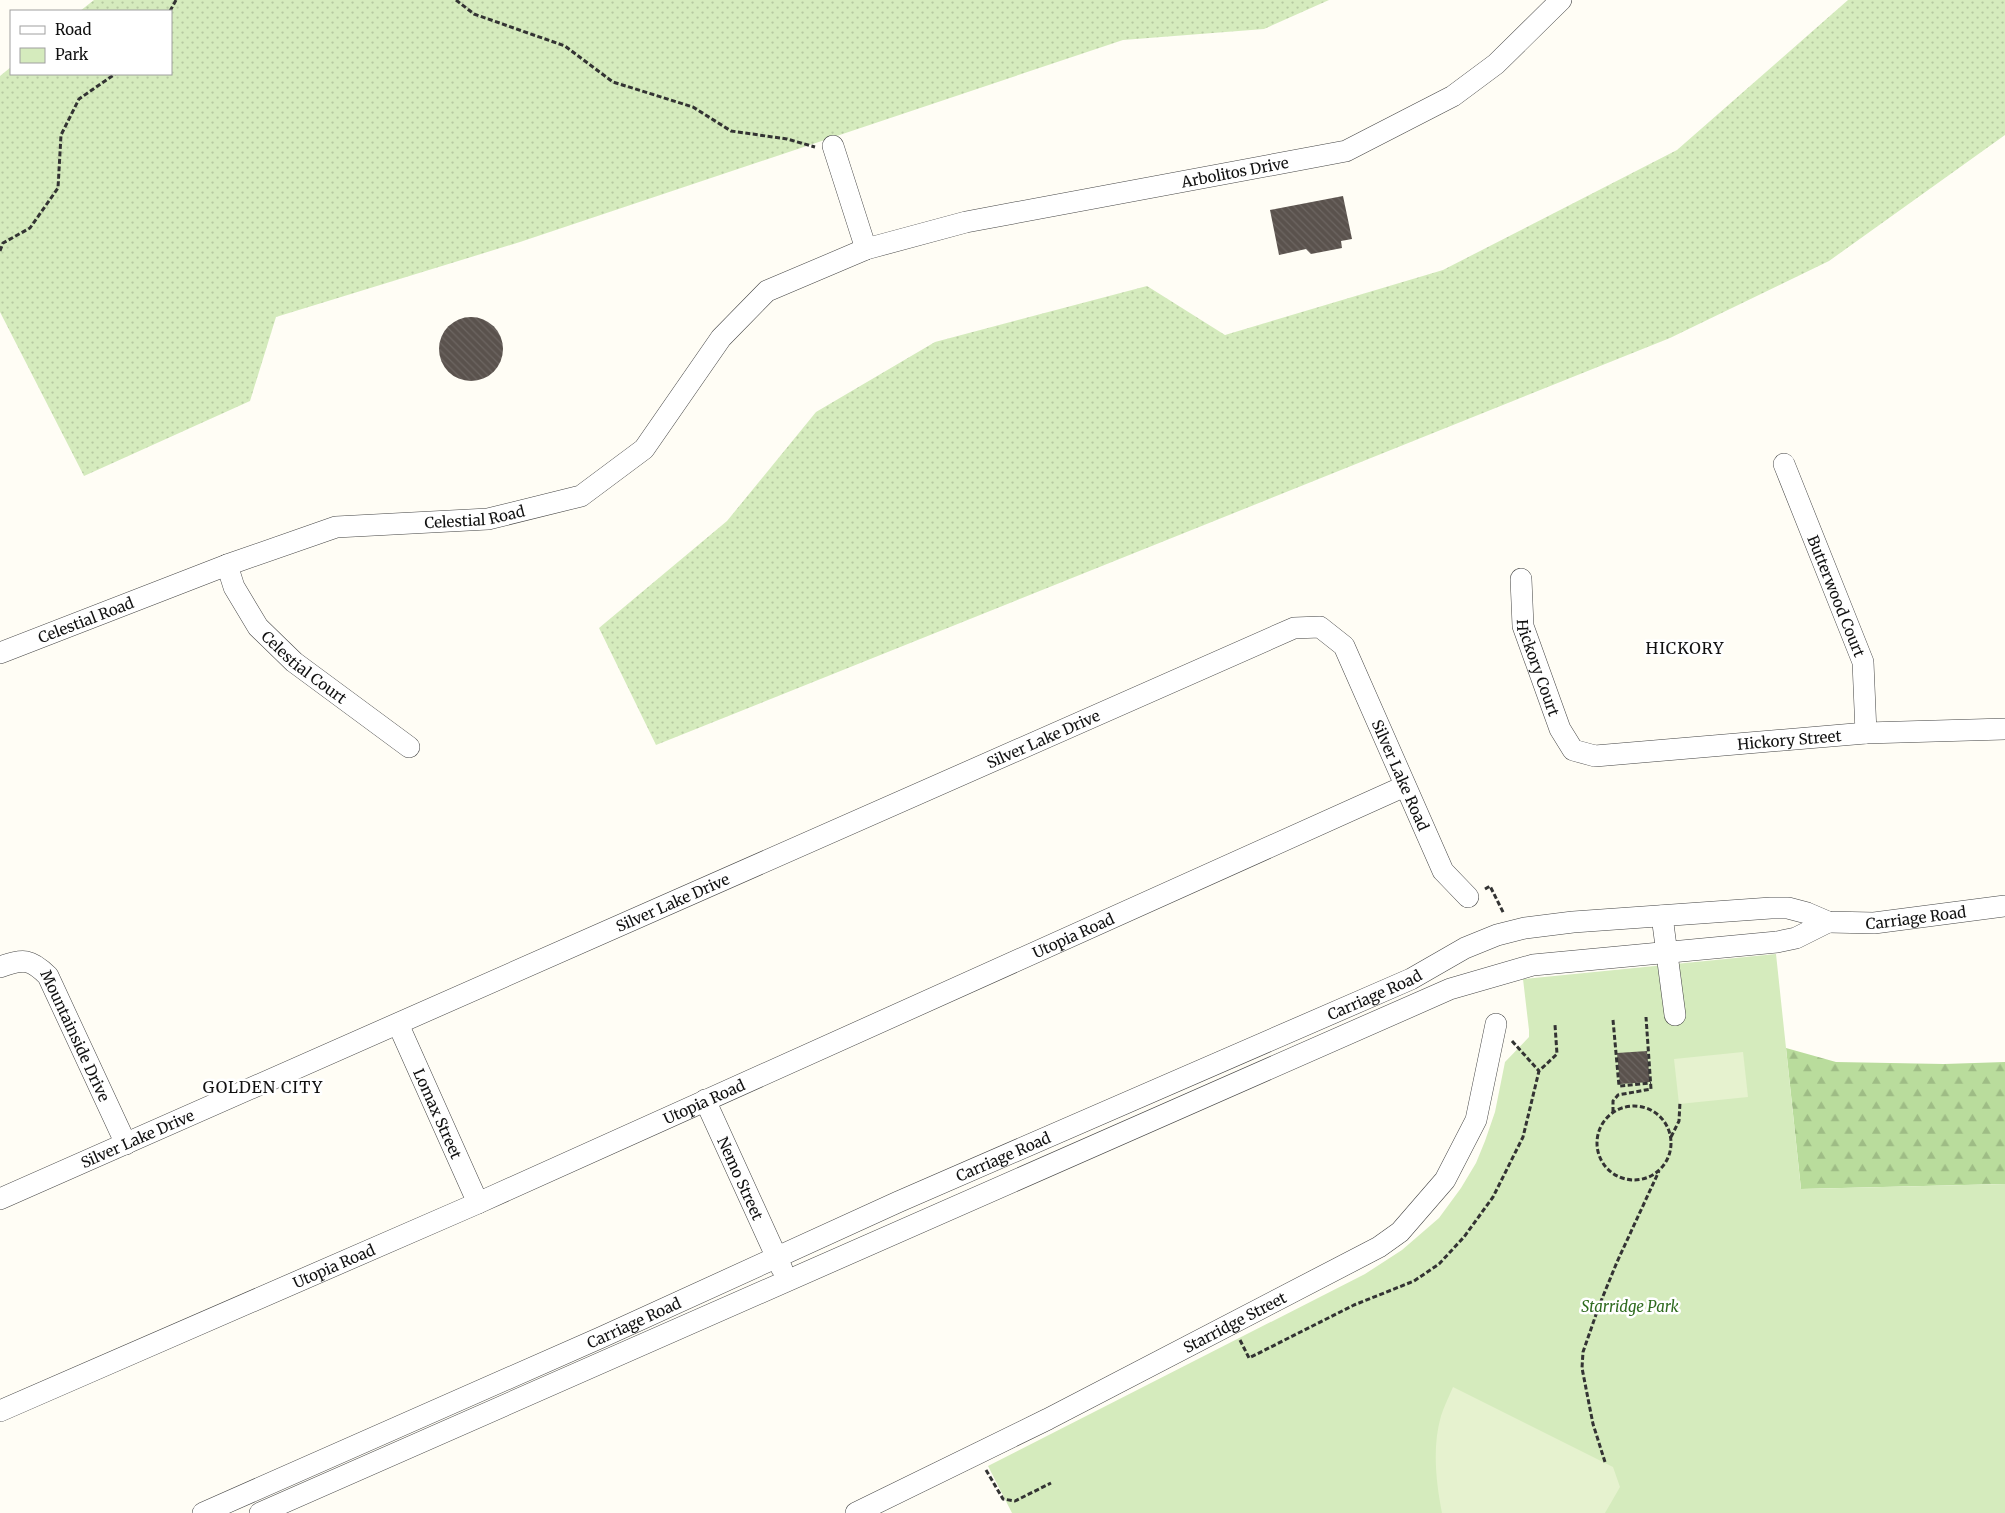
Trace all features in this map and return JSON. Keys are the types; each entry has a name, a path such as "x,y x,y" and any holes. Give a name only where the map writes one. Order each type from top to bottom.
{"street":[{"name":"Arbolitos Drive","path":"866,249 966,222 1346,151 1452,96 1496,64 1561,0"},
{"path":"834,150 866,249"},
{"name":"Celestial Road","path":"0,653 227,565 336,527 488,519 582,496 644,449 721,338 767,291 866,249"},
{"name":"Butterwood Court","path":"1784,464 1863,662 1866,696 1866,733"},
{"name":"Celestial Court","path":"227,565 234,587 258,626 294,662 409,747"},
{"name":"Hickory Court","path":"1521,579 1523,626 1560,728 1573,750"},
{"name":"Silver Lake Drive","path":"0,1199 1294,628 1320,626 1344,646"},
{"name":"Silver Lake Road","path":"1344,646 1442,871 1468,897"},
{"name":"Hickory Street","path":"1573,750 1595,756 1866,733 2005,729"},
{"name":"Utopia Road","path":"0,1411 478,1203 1405,786"},
{"name":"Carriage Road","path":"203,1513 898,1202 1412,979 1465,948 1497,935 1525,928 1573,922 1771,908 1788,908 1828,922 1874,923 2005,906"},
{"path":"1662,916 1675,1014"},
{"name":"Carriage Road","path":"260,1513 1450,989 1533,965 1777,942 1796,938 1828,922"},
{"name":"Mountainside Drive","path":"0,967 14,961 35,963 48,976 126,1144"},
{"path":"1394,987 1404,1008"},
{"name":"Lomax Street","path":"398,1024 478,1203"},
{"name":"Starridge Street","path":"856,1513 1048,1419 1380,1247 1400,1232 1445,1180 1476,1120 1496,1024"},
{"name":"Nemo Street","path":"705,1100 787,1280"},
{"path":"486,1388 494,1410"}],"path":[{"path":"456,0 474,14 565,46 612,82 693,107 731,132 787,139 816,147 820,160 834,150"},
{"path":"0,251 3,243 30,228 58,188 61,135 79,99 114,75"},
{"path":"1468,897 1490,886 1506,919"},
{"path":"1613,1113 1612,1105 1614,1098 1622,1093 1651,1089 1646,1017"},
{"path":"1612,1020 1619,1086 1651,1084"},
{"path":"1516,1046 1538,1070"},
{"path":"1671,1138 1679,1121 1680,1102"},
{"path":"1605,1462 1593,1424 1582,1368 1583,1352 1595,1314 1617,1262 1659,1171 1671,1150 1671,1138 1667,1126 1660,1116 1650,1110 1639,1106 1627,1107 1613,1113 1606,1119 1600,1129 1597,1141 1599,1153 1613,1173 1624,1178 1636,1180 1648,1177 1659,1171"},
{"path":"979,1453 993,1484 1003,1499 1015,1501 1051,1483"}],"green space":[{"path":"94,0 1329,0 1264,29 1123,40 520,242 276,317 250,401 84,476 0,312 0,76 10,68 10,75 172,75 172,10 81,10"},
{"path":"1848,0 2005,0 2005,135 1829,261 1670,338 656,745 599,628 727,521 816,412 935,342 1147,286 1225,335 1443,270 1677,150"},
{"name":"Starridge Park","path":"1776,954 1801,1189 2005,1184 2005,1513 1012,1513 988,1466 1365,1274 1402,1250 1439,1218 1461,1188 1476,1163 1495,1112 1505,1062 1529,1037 1523,979"},
{"path":"1786,1048 1836,1062 1944,1064 2005,1062 2005,1184 1801,1189"},
{"path":"1743,1052 1748,1097 1679,1104 1674,1059"},
{"path":"1453,1387 1613,1467 1620,1487 1605,1513 1442,1513 1437,1477 1436,1452 1438,1428"}],"building":[{"path":"1343,196 1352,239 1341,241 1342,248 1311,254 1306,249 1279,255 1270,210"},
{"path":"465,317 477,317 494,326 501,337 503,349 501,361 494,372 477,381 465,381 453,376 444,367 439,355 439,343 444,331 453,322"},
{"path":"1647,1051 1650,1082 1620,1084 1617,1053"}],"district":[{"name":"HICKORY","path":"1685,648"},
{"name":"GOLDEN CITY","path":"263,1087"}]}
